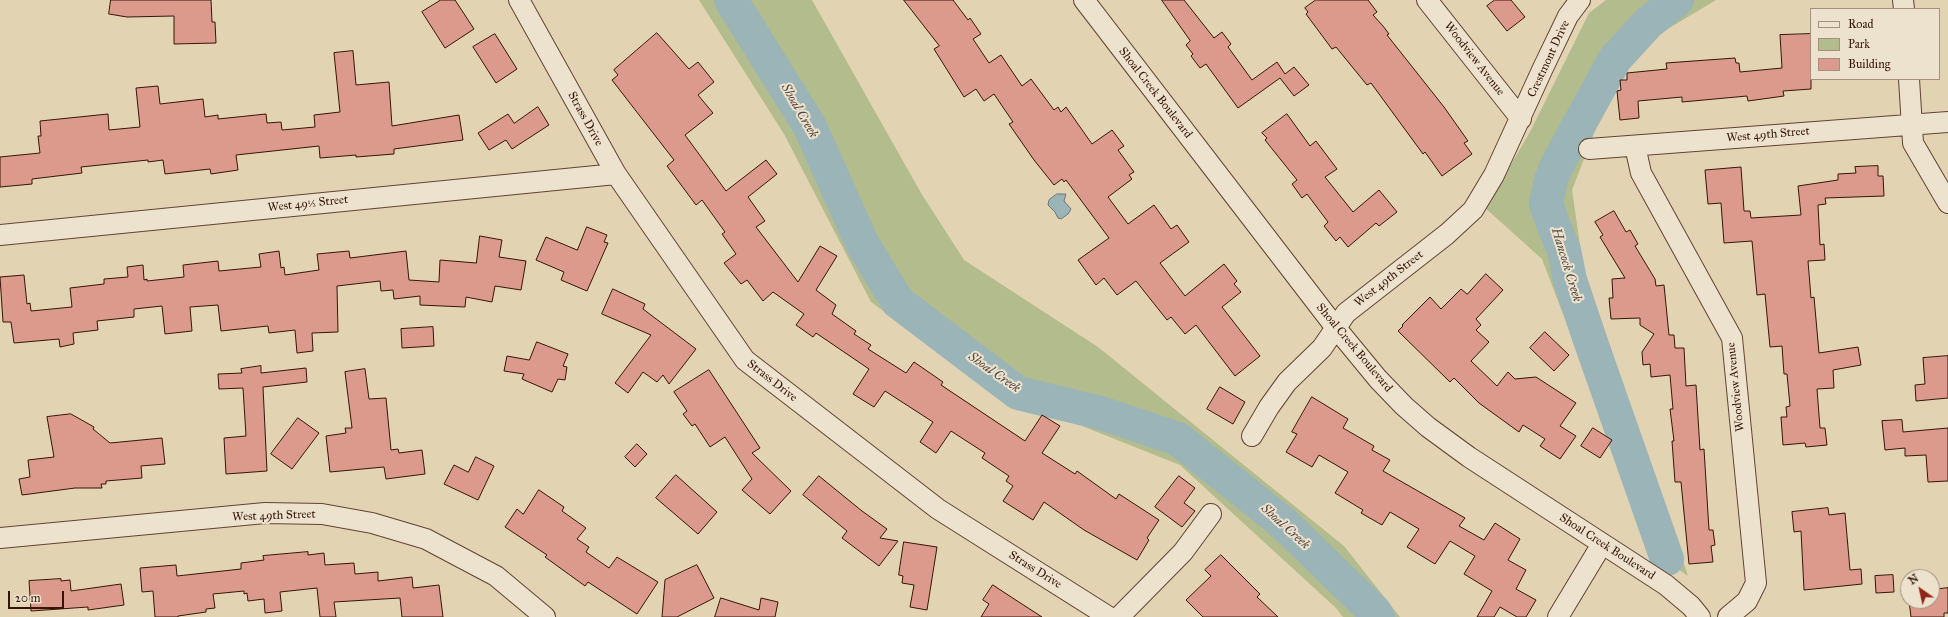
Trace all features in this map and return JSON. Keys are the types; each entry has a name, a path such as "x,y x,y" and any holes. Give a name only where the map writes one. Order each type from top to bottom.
{"street":[{"name":"Strass Drive","path":"519,0 616,174 745,360 938,509 1110,617"},
{"name":"Shoal Creek Boulevard","path":"1084,0 1336,328 1378,379 1404,406 1428,427 1469,457 1666,585 1691,606 1700,617"},
{"name":"Woodview Avenue","path":"1427,0 1521,119"},
{"name":"Crestmont Drive","path":"1521,119 1568,16 1580,0"},
{"path":"1909,80 1913,143 1948,203"},
{"name":"West 49th Street","path":"1252,436 1269,406 1286,382 1322,348 1346,313 1447,234 1473,210 1494,174 1521,119"},
{"name":"West 49th Street","path":"1588,149 1948,122"},
{"name":"Woodview Avenue","path":"1635,146 1641,173 1732,338 1756,583 1746,601 1728,617"},
{"name":"West 49½ Street","path":"0,235 616,174"},
{"name":"West 49th Street","path":"0,538 265,513 322,514 372,523 426,539 496,576 545,617"},
{"path":"1119,617 1183,552 1211,514"},
{"path":"1558,617 1602,544"}],"green space":[{"path":"699,0 812,0 921,193 964,260 1098,347 1344,546 1400,617 1343,617 1336,608 1180,465 1042,410 1006,400 871,302 784,134"},
{"path":"1606,0 1716,0 1651,39 1613,84 1572,190 1583,266 1688,576 1647,548 1637,508 1542,259 1483,206 1492,197 1530,132 1589,13"}],"water":[{"path":"1057,194 1066,194 1064,201 1071,209 1068,214 1061,219 1058,218 1055,212 1048,205 1049,200"}],"building":[{"path":"111,0 211,0 212,22 215,22 216,43 174,44 174,16 127,17 109,14"},
{"path":"441,0 455,0 474,29 445,48 422,12"},
{"path":"904,0 953,0 968,20 970,18 981,34 973,39 989,63 1001,55 1022,86 1031,79 1054,110 1058,107 1061,112 1066,107 1092,144 1112,130 1124,146 1118,150 1134,172 1129,175 1132,179 1108,197 1128,224 1154,205 1171,229 1177,225 1189,242 1160,263 1185,296 1224,264 1237,281 1234,284 1241,292 1222,307 1260,356 1235,376 1196,325 1185,334 1171,317 1167,320 1136,281 1117,295 1104,278 1096,285 1078,260 1109,238 1066,180 1064,182 1062,179 1054,185 1034,160 1009,124 1013,122 994,94 984,101 976,89 964,97 934,49 939,46"},
{"path":"1162,0 1184,0 1214,38 1222,32 1231,44 1228,47 1252,80 1277,62 1285,74 1294,67 1309,85 1294,96 1280,78 1238,108 1206,64 1200,68 1191,56 1193,54 1186,45 1190,41"},
{"path":"1316,0 1368,0 1377,12 1373,15 1444,107 1468,141 1464,143 1472,154 1442,176 1425,152 1423,154 1371,83 1367,85 1336,47 1332,49 1306,14 1308,12 1305,8"},
{"path":"1495,0 1511,0 1525,17 1507,31 1487,6"},
{"path":"657,33 689,69 698,62 714,82 698,95 713,113 685,135 726,191 766,160 777,174 748,197 765,221 756,227 798,282 820,246 837,256 816,290 836,305 832,314 856,331 854,334 871,345 868,349 906,373 914,362 943,382 941,385 1025,441 1042,415 1060,426 1042,453 1075,474 1077,471 1116,499 1119,494 1159,520 1147,538 1149,540 1137,560 1084,530 1044,502 1033,520 1003,501 1013,486 1006,481 1009,476 982,458 985,453 951,431 936,453 920,442 933,422 885,391 874,407 853,394 869,369 816,333 813,337 796,325 804,314 773,292 763,301 747,280 741,284 724,263 736,254 722,234 725,232 702,200 696,205 667,166 674,160 612,80 618,75 614,70"},
{"path":"495,34 517,69 496,83 473,47"},
{"path":"1810,34 1811,89 1783,91 1784,96 1748,101 1747,96 1682,102 1682,97 1638,101 1639,118 1620,120 1617,91 1621,90 1620,80 1627,80 1627,73 1667,69 1666,63 1735,58 1736,63 1739,63 1740,72 1782,68 1780,35"},
{"path":"353,51 356,85 389,82 392,126 459,115 463,140 394,149 394,154 356,157 356,155 320,158 319,146 236,155 238,170 211,174 210,169 165,174 163,160 148,162 148,160 81,167 82,173 32,179 32,184 0,187 0,157 40,153 38,136 41,136 40,121 108,114 109,130 140,127 136,88 158,86 160,104 203,99 205,117 218,115 218,119 266,114 267,123 281,122 282,130 315,127 314,115 340,112 334,53"},
{"path":"538,107 549,125 512,149 506,140 489,150 478,133 508,114 514,123"},
{"path":"1287,114 1310,146 1316,141 1337,169 1325,177 1353,212 1379,190 1397,212 1379,226 1376,223 1348,247 1340,237 1336,241 1324,226 1328,222 1307,194 1302,198 1292,184 1297,180 1265,140 1267,138 1262,133"},
{"path":"1878,166 1878,176 1883,176 1884,196 1825,198 1826,204 1818,205 1820,245 1824,244 1825,260 1808,261 1811,298 1814,297 1819,353 1858,347 1861,365 1833,370 1834,388 1817,389 1820,428 1825,428 1827,445 1806,447 1805,443 1783,445 1781,417 1787,417 1786,407 1790,406 1787,374 1784,374 1782,346 1770,347 1765,294 1757,295 1752,241 1724,243 1721,203 1708,204 1705,170 1741,167 1744,211 1750,211 1751,218 1801,215 1798,186 1838,180 1838,174 1856,173 1855,167"},
{"path":"1614,211 1626,232 1630,230 1638,244 1635,246 1655,279 1656,286 1664,285 1669,335 1674,335 1675,348 1684,348 1686,386 1696,385 1700,450 1704,449 1709,530 1713,530 1715,545 1711,546 1713,562 1689,564 1681,482 1675,482 1672,441 1674,441 1670,409 1673,409 1670,375 1651,377 1650,364 1643,365 1642,352 1654,334 1640,325 1640,318 1611,319 1609,298 1613,298 1612,279 1625,278 1600,237 1603,235 1595,222"},
{"path":"587,227 607,235 604,242 608,243 587,291 561,280 564,272 536,260 546,237 577,250"},
{"path":"480,236 502,240 499,257 526,261 521,290 495,286 492,302 466,297 465,307 420,305 420,296 394,299 393,290 381,291 380,281 337,286 338,332 312,333 313,351 297,353 295,330 269,333 268,326 221,331 218,305 190,307 192,331 165,334 162,306 134,309 134,317 97,321 98,330 73,333 74,344 60,347 59,339 14,343 11,322 3,322 0,277 24,275 27,304 30,303 31,311 72,307 70,288 104,284 104,279 128,277 127,267 143,265 144,280 147,279 147,281 184,277 183,265 218,261 219,271 261,267 259,254 279,251 281,268 284,267 285,275 319,270 317,254 349,251 350,258 406,251 409,280 439,282 440,260 476,263"},
{"path":"1486,274 1503,290 1476,319 1481,325 1476,330 1489,342 1471,361 1497,386 1508,372 1515,379 1536,377 1576,403 1560,426 1576,436 1560,459 1540,446 1545,439 1523,425 1519,432 1479,403 1454,378 1450,382 1398,331 1430,297 1441,309 1461,289 1467,294"},
{"path":"613,289 645,304 643,309 696,349 669,384 663,375 657,382 643,372 628,393 615,383 651,335 602,314"},
{"path":"433,327 434,346 402,348 401,329"},
{"path":"1545,332 1569,355 1554,371 1530,348"},
{"path":"537,342 568,354 563,366 567,367 565,380 558,379 552,392 522,379 524,374 504,371 507,356 529,360"},
{"path":"1948,356 1948,398 1916,401 1915,385 1925,384 1923,358"},
{"path":"261,366 261,373 306,368 307,382 263,387 267,471 226,474 224,438 246,436 243,388 219,389 218,374 242,373 241,369"},
{"path":"365,369 369,399 386,398 391,450 398,449 399,453 422,450 425,474 386,479 384,467 330,472 326,436 346,433 345,428 352,428 345,372"},
{"path":"709,370 760,448 752,453 791,491 770,514 742,490 752,479 725,437 710,447 695,424 692,426 683,414 687,411 674,392"},
{"path":"1220,387 1245,402 1233,424 1207,409"},
{"path":"1312,397 1348,419 1343,428 1374,446 1372,450 1390,460 1383,471 1465,518 1459,526 1484,540 1495,523 1520,539 1508,560 1526,570 1516,589 1536,600 1526,617 1517,617 1500,607 1494,617 1477,617 1492,591 1464,574 1475,556 1450,541 1435,564 1407,547 1419,529 1390,512 1382,525 1361,513 1363,510 1335,493 1348,472 1319,455 1312,467 1286,452 1297,434 1292,432"},
{"path":"71,414 94,427 93,429 110,443 162,438 165,464 141,466 142,478 106,481 106,484 101,484 102,488 75,488 22,495 19,479 30,477 28,460 54,457 47,417"},
{"path":"298,418 319,433 292,469 271,454"},
{"path":"1902,420 1903,432 1948,428 1948,481 1928,482 1926,455 1905,456 1905,448 1885,450 1882,421"},
{"path":"1593,428 1612,440 1600,458 1581,446"},
{"path":"637,444 647,454 635,467 625,457"},
{"path":"476,457 494,466 478,500 444,484 454,465 468,472"},
{"path":"676,475 717,512 698,534 656,498"},
{"path":"819,476 887,529 880,538 898,541 879,566 842,538 847,531 803,495"},
{"path":"1179,476 1195,488 1184,503 1195,511 1182,527 1155,507"},
{"path":"539,490 564,507 562,511 586,528 577,539 589,547 586,552 609,568 617,557 658,582 637,614 588,582 585,586 545,557 547,555 505,527 517,509 523,514"},
{"path":"1828,508 1829,515 1845,513 1850,570 1861,569 1862,584 1804,590 1801,531 1794,532 1792,512"},
{"path":"904,542 937,547 927,610 910,607 914,585 902,583 903,576 899,575"},
{"path":"308,552 308,555 324,553 325,565 354,563 355,574 378,572 378,581 412,577 413,588 439,585 443,617 402,617 400,598 334,602 336,617 320,617 317,588 280,592 282,611 265,613 264,599 248,601 247,593 244,594 244,591 213,594 215,608 206,609 206,612 178,617 155,617 153,591 142,592 140,568 176,565 177,576 241,569 241,563 264,560 263,556"},
{"path":"1221,555 1260,594 1257,597 1278,617 1203,617 1186,600 1211,576 1205,570"},
{"path":"697,565 714,598 677,617 662,617 665,580"},
{"path":"1893,575 1894,592 1876,593 1875,576"},
{"path":"61,579 61,581 70,580 71,591 121,584 124,605 88,610 88,607 31,611 29,581"},
{"path":"993,585 1042,617 981,617 989,604 983,600"},
{"path":"1948,588 1948,613 1944,613 1944,617 1911,617 1910,609 1940,609 1940,589"},
{"path":"721,598 759,610 761,598 778,602 775,617 715,617"}],"waterway":[{"name":"Shoal Creek","path":"731,0 809,125 863,245 898,302 1018,393 1101,413 1178,439 1282,522 1375,612 1378,617"},
{"name":"Hancock Creek","path":"1667,559 1589,337 1570,280 1564,250 1546,203 1551,180 1557,165 1615,59 1648,23 1677,0"}]}
